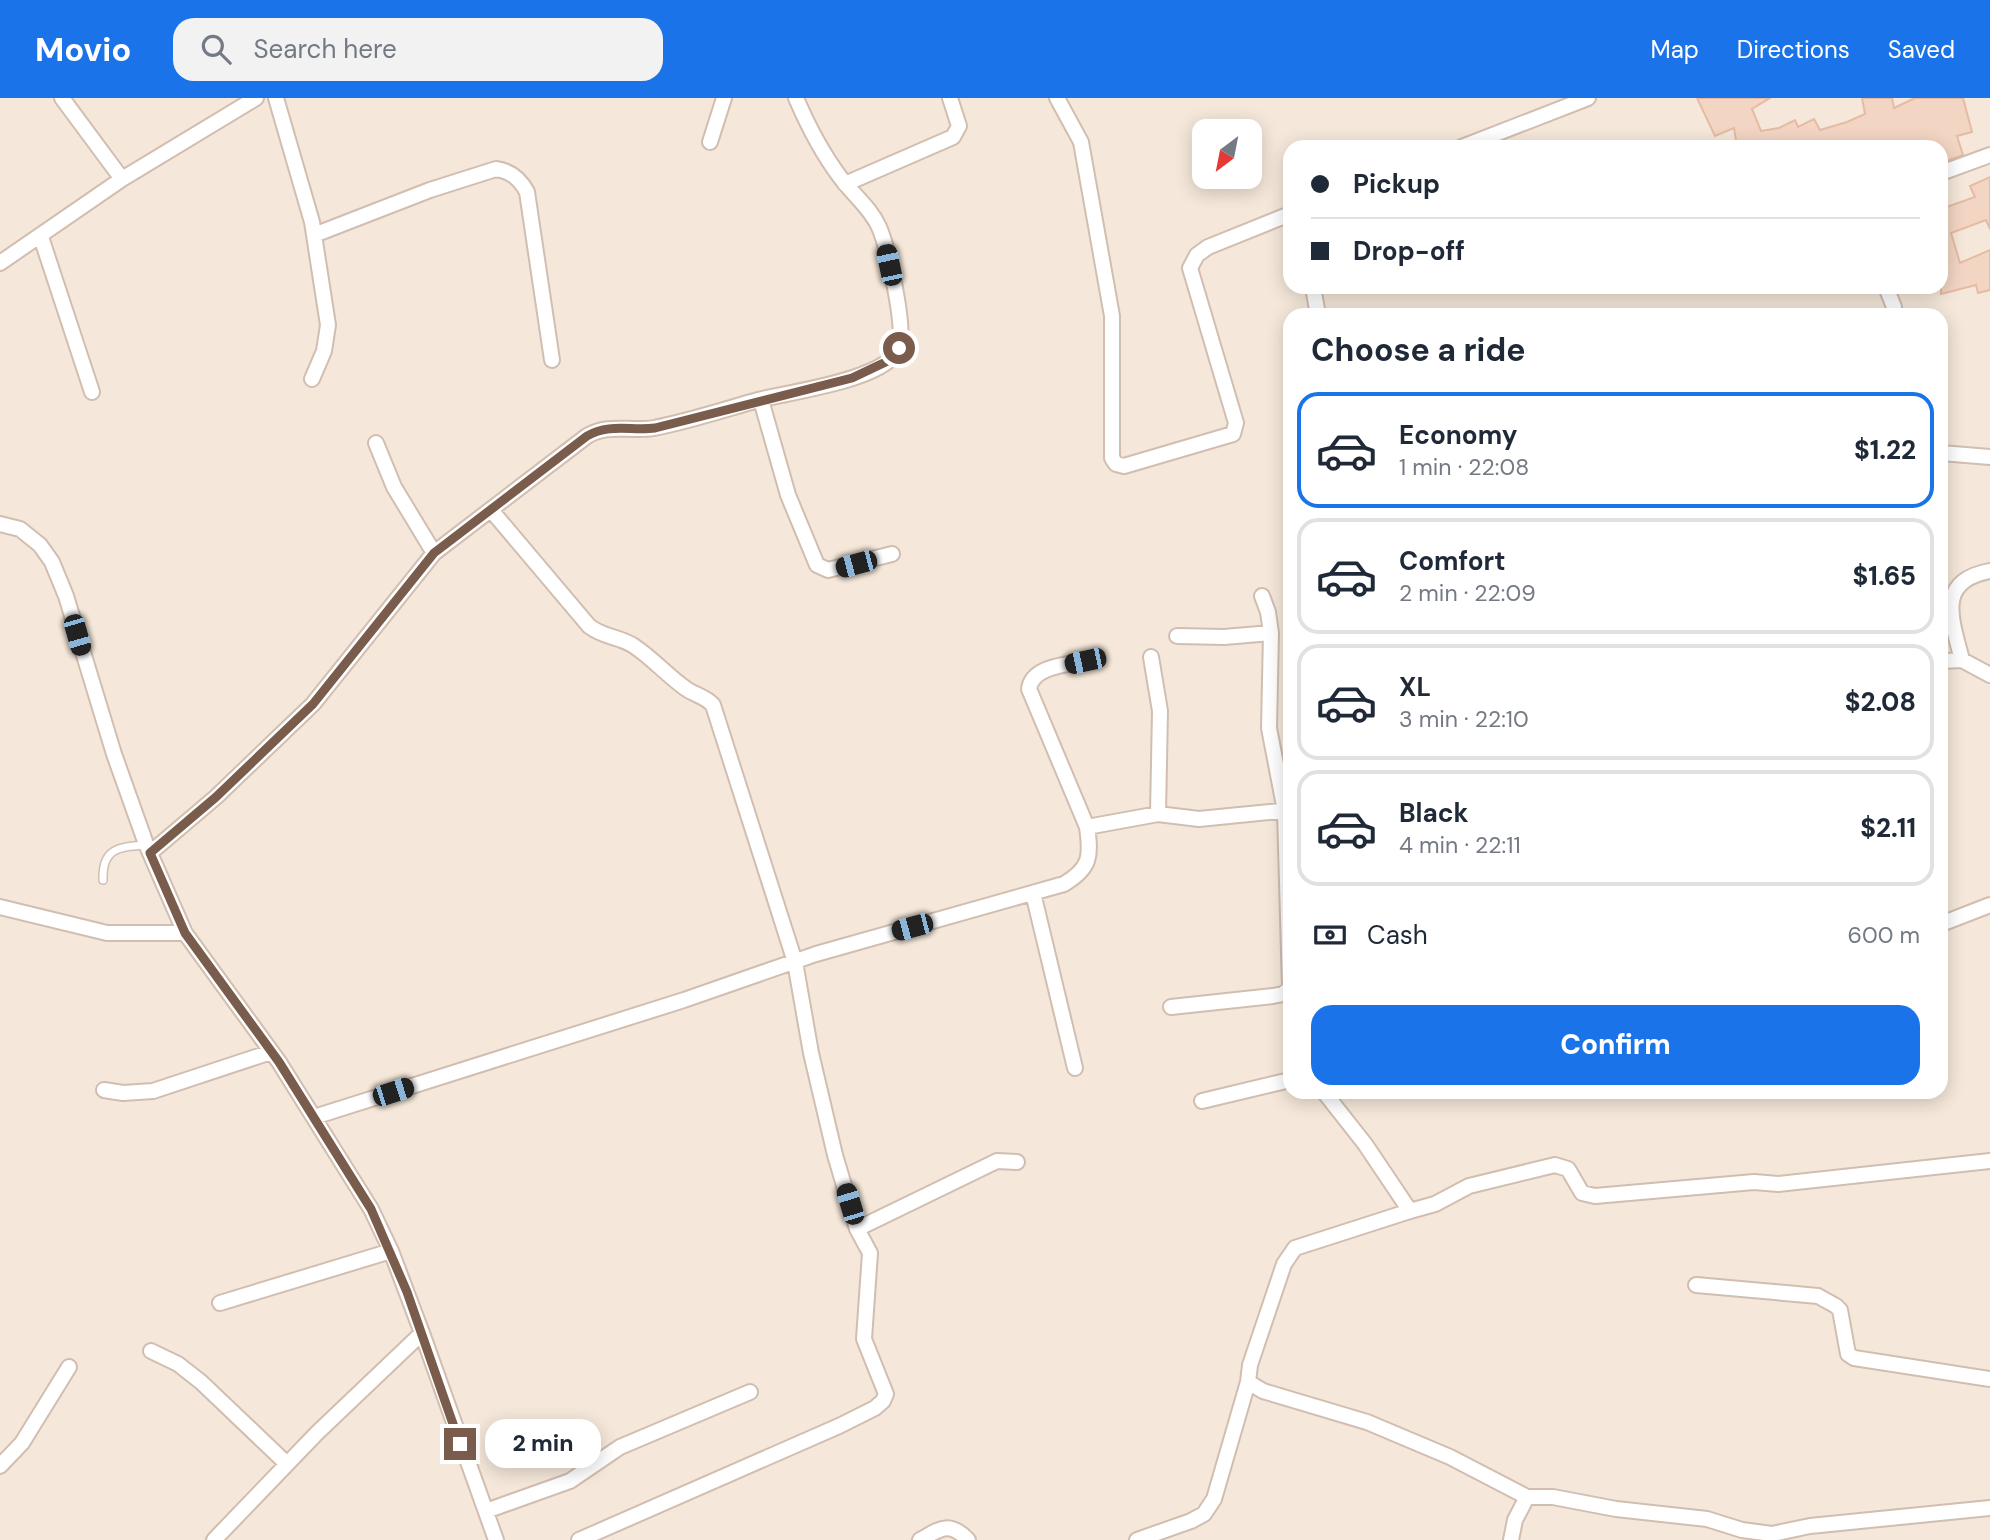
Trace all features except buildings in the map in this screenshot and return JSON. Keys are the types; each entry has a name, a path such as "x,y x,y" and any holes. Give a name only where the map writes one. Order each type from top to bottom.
{"street":[{"path":"62,98 122,179"},
{"path":"0,263 122,179 256,98"},
{"path":"276,98 314,235 328,336 312,379"},
{"path":"710,142 724,98"},
{"path":"148,849 216,797 313,704 434,553 596,431 610,427 640,430 655,428 852,378 892,359 899,348 900,317 883,239 873,216 845,184 817,143 796,98"},
{"path":"845,184 953,137 959,126 950,98"},
{"path":"1057,98 1081,142 1111,304 1112,458 1115,464 1124,466 1233,434 1236,423 1190,268 1197,255 1208,247 1283,217"},
{"path":"1480,140 1588,98"},
{"path":"1948,170 1990,155"},
{"path":"314,235 430,190 496,169 506,170 522,182 527,192 552,359"},
{"path":"41,237 92,392"},
{"path":"1889,294 1894,307"},
{"path":"761,400 788,495 817,565 828,570 892,554"},
{"path":"376,443 394,487 434,553"},
{"path":"1948,454 1990,457"},
{"path":"491,510 589,626 606,637 635,646 687,690 713,705 795,962 811,1053 835,1155 857,1229 870,1253 864,1339 886,1390 883,1401 875,1408 839,1426 579,1540"},
{"path":"0,524 20,529 40,545 52,562 66,596 114,754 148,849 185,933 271,1052 371,1209 391,1251 422,1333 486,1511 492,1538"},
{"path":"1962,660 1952,623 1954,590 1970,576 1990,571"},
{"path":"1262,596 1271,633 1269,729 1283,792"},
{"path":"1177,636 1223,637 1271,633"},
{"path":"1151,657 1160,711 1158,814"},
{"path":"1948,661 1962,660 1990,675"},
{"path":"314,1117 684,1000 795,962 1064,884 1081,872 1089,856 1087,827 1029,688 1032,678 1044,670 1085,661"},
{"path":"1087,827 1158,814 1199,819 1283,810"},
{"path":"1033,893 1075,1068"},
{"path":"1948,921 1990,905"},
{"path":"0,907 107,933 185,933"},
{"path":"1171,1007 1283,994"},
{"path":"104,1090 123,1093 153,1091 271,1052"},
{"path":"1202,1101 1283,1082"},
{"path":"1330,1099 1365,1144 1410,1211"},
{"path":"857,1229 997,1161 1017,1162"},
{"path":"1137,1540 1191,1521 1204,1514 1214,1499 1248,1382 1250,1364 1284,1264 1290,1252 1307,1243 1435,1204 1469,1186 1555,1165 1567,1169 1582,1193 1595,1196 1754,1182 1778,1184 1990,1161"},
{"path":"220,1303 391,1251"},
{"path":"1696,1285 1818,1296 1840,1310 1848,1354 1854,1358 1990,1379"},
{"path":"214,1540 287,1464 422,1333"},
{"path":"151,1351 178,1364 201,1382 287,1464"},
{"path":"0,1466 22,1443 69,1367"},
{"path":"1248,1382 1263,1391 1367,1422 1450,1457 1527,1497 1553,1497 1616,1509 1707,1519 1742,1530 1772,1534 1811,1526 1990,1508"},
{"path":"486,1511 569,1481 620,1447 750,1392"},
{"path":"1511,1540 1515,1520 1527,1497"},
{"path":"920,1540 948,1528 959,1531 968,1540"}],"lane":[{"path":"103,880 103,865 109,855 120,847 148,849"}],"shaded area":[{"path":"0,98 1990,98 1990,1540 0,1540"}],"route":[{"path":"460,1444 407,1292 371,1209 279,1062 185,933 150,853 216,797 313,704 434,553 587,436 610,427 640,430 655,428 824,386 852,378 881,365 892,359 899,348"}]}
